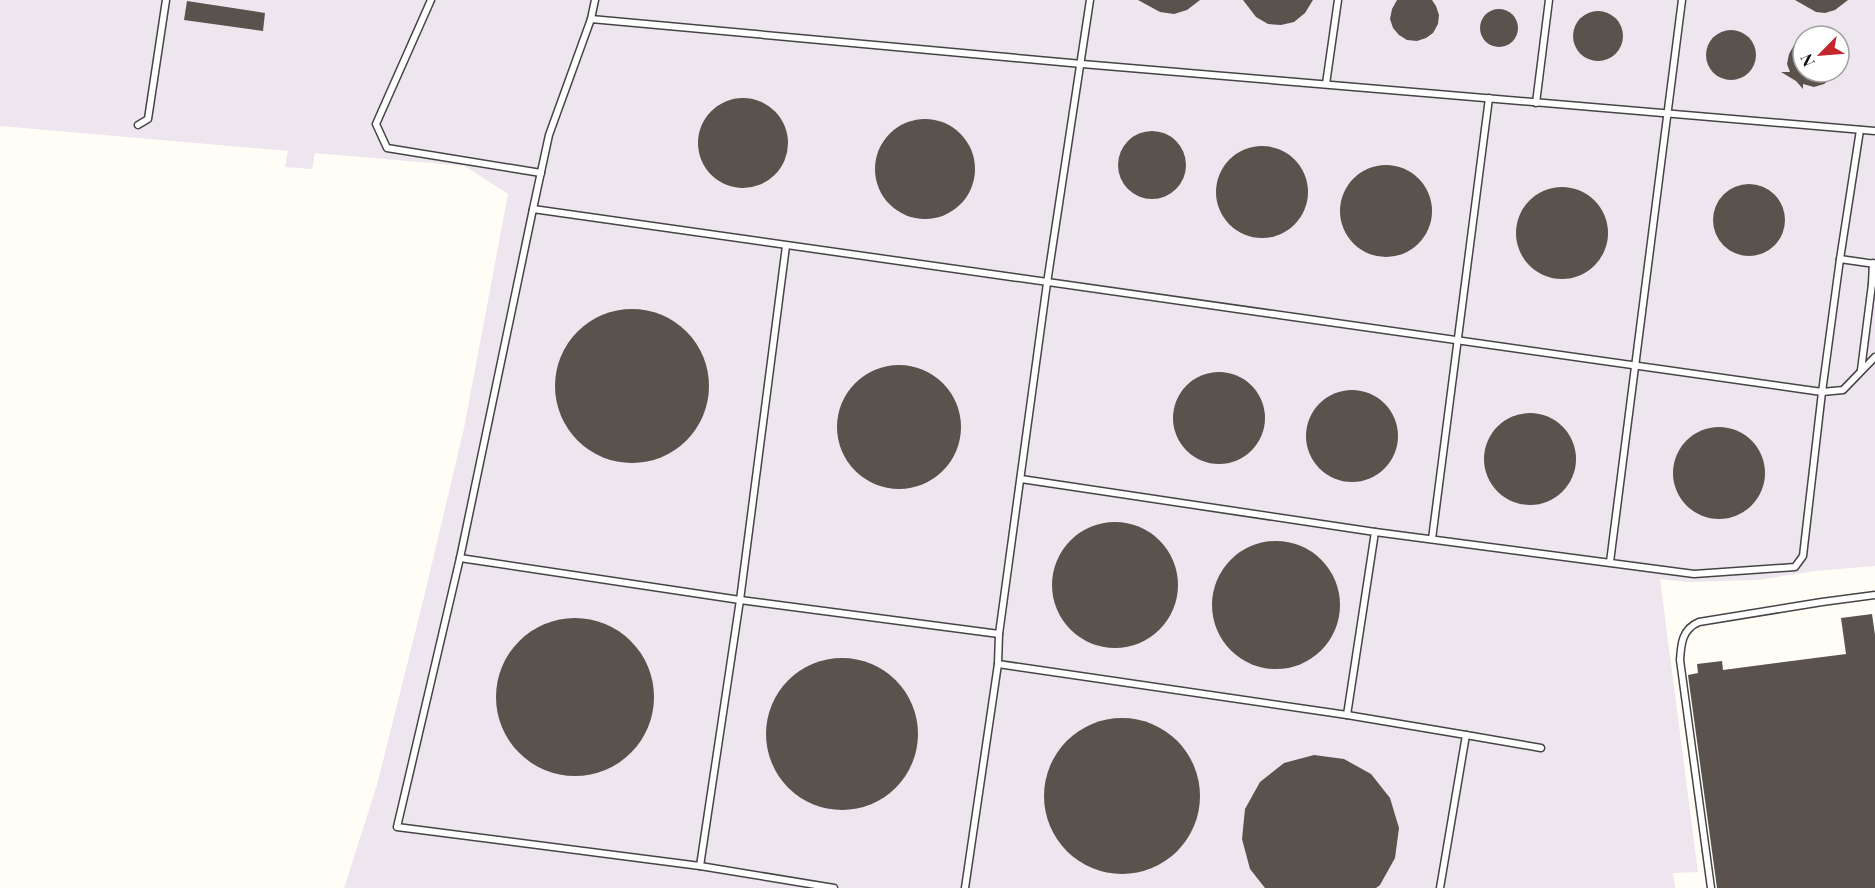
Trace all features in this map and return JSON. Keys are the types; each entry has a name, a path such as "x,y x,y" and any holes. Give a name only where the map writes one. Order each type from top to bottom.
{"lane":[{"path":"138,125 148,118 166,0"},
{"path":"431,0 376,124 387,148 541,173"},
{"path":"595,0 591,19 549,135 460,558 398,827 700,866 834,888"},
{"path":"965,888 998,664 999,634 1047,283 1090,0"},
{"path":"1326,84 1338,0"},
{"path":"1536,103 1549,0"},
{"path":"1610,562 1682,0"},
{"path":"591,19 1082,64 1875,131"},
{"path":"1432,539 1489,98"},
{"path":"1021,479 1375,532 1694,574 1795,567 1803,556 1822,392 1860,130"},
{"path":"533,209 1822,392 1843,390 1875,357"},
{"path":"700,866 740,600 786,246"},
{"path":"1840,259 1874,263 1874,283 1861,371"},
{"path":"1347,715 1375,532"},
{"path":"460,558 740,600 999,634"},
{"path":"1711,888 1680,660 1682,642 1686,632 1699,622 1875,595"},
{"path":"998,664 1347,715 1540,748"},
{"path":"1440,888 1466,735"}],"shaded area":[{"path":"0,0 1875,0 1875,566 1815,571 1758,580 1688,582 1660,579 1698,872 1673,873 1675,888 344,888 377,785 464,428 508,194 465,166 315,153 312,169 285,167 288,151 0,126"}],"building":[{"path":"1138,0 1200,0 1187,10 1174,14 1160,12"},
{"path":"1243,0 1313,0 1305,13 1294,22 1281,25 1268,24 1256,17"},
{"path":"1397,0 1432,0 1439,15 1438,24 1433,33 1417,41 1407,40 1399,35 1390,19"},
{"path":"1795,0 1848,0 1835,10 1825,13 1816,12"},
{"path":"187,1 265,13 263,31 184,20"},
{"path":"1499,9 1506,10 1512,15 1517,21 1517,35 1512,41 1506,46 1499,47 1492,46 1486,41 1481,35 1480,28 1481,21 1486,15 1492,10"},
{"path":"1598,11 1607,13 1618,22 1623,36 1621,45 1612,56 1598,61 1589,59 1578,50 1573,36 1575,27 1584,16"},
{"path":"1731,30 1745,34 1752,41 1756,55 1752,69 1745,76 1731,80 1717,76 1710,69 1706,55 1710,41 1717,34"},
{"path":"1791,50 1791,78 1781,72 1790,72 1787,64"},
{"path":"1803,84 1824,84 1814,87"},
{"path":"743,98 760,101 775,111 785,126 788,143 785,160 775,175 760,185 743,188 726,185 711,175 701,160 698,143 701,126 711,111 726,101"},
{"path":"925,119 944,123 960,134 971,150 975,169 971,188 960,204 944,215 925,219 906,215 890,204 879,188 875,169 879,150 890,134 906,123"},
{"path":"1159,131 1171,137 1180,146 1186,158 1184,178 1176,189 1159,199 1145,199 1128,189 1120,178 1118,158 1128,141 1139,133"},
{"path":"1262,146 1280,149 1295,159 1305,174 1308,192 1305,210 1295,225 1280,235 1262,238 1244,235 1229,225 1219,210 1216,192 1219,174 1229,159 1244,149"},
{"path":"1386,165 1404,168 1419,178 1429,193 1432,211 1429,229 1419,244 1404,254 1386,257 1368,254 1353,244 1343,229 1340,211 1343,193 1353,178 1368,168"},
{"path":"1749,184 1769,190 1779,200 1785,220 1779,240 1769,250 1749,256 1729,250 1719,240 1713,220 1719,200 1729,190"},
{"path":"1562,187 1580,190 1595,200 1605,215 1608,233 1605,251 1595,266 1580,276 1562,279 1544,276 1529,266 1519,251 1516,233 1519,215 1529,200 1544,190"},
{"path":"632,309 661,315 675,322 686,332 696,343 703,357 709,386 703,415 696,429 686,440 675,450 661,457 632,463 603,457 589,450 578,440 568,429 561,415 555,386 561,357 568,343 578,332 589,322 603,315"},
{"path":"899,365 923,370 943,383 956,403 961,427 956,451 943,471 923,484 899,489 875,484 855,471 842,451 837,427 842,403 855,383 875,370"},
{"path":"1219,372 1237,375 1252,385 1262,400 1265,418 1262,436 1252,451 1237,461 1219,464 1201,461 1186,451 1176,436 1173,418 1176,400 1186,385 1201,375"},
{"path":"1352,390 1370,393 1385,403 1395,418 1398,436 1395,454 1385,469 1370,479 1352,482 1334,479 1319,469 1309,454 1306,436 1309,418 1319,403 1334,393"},
{"path":"1530,413 1548,416 1563,426 1573,441 1576,459 1573,477 1563,492 1548,502 1530,505 1512,502 1497,492 1487,477 1484,459 1487,441 1497,426 1512,416"},
{"path":"1719,427 1737,430 1752,440 1762,455 1765,473 1762,491 1752,506 1737,516 1719,519 1701,516 1686,506 1676,491 1673,473 1676,455 1686,440 1701,430"},
{"path":"1115,522 1139,527 1160,540 1173,561 1178,585 1173,609 1160,630 1139,643 1115,648 1091,643 1070,630 1057,609 1052,585 1057,561 1070,540 1091,527"},
{"path":"1276,541 1300,546 1321,560 1335,581 1340,605 1335,629 1321,650 1300,664 1276,669 1252,664 1231,650 1217,629 1212,605 1217,581 1231,560 1252,546"},
{"path":"1872,614 1875,635 1875,888 1717,888 1688,675 1698,673 1697,664 1722,661 1723,670 1846,654 1841,618"},
{"path":"575,618 590,619 605,624 619,631 631,641 641,653 648,667 653,682 653,712 648,727 641,741 631,753 619,763 605,770 590,775 575,776 560,775 545,770 531,763 519,753 509,741 502,727 497,712 496,697 497,682 502,667 509,653 519,641 531,631 545,624 560,619"},
{"path":"842,658 871,663 896,680 913,705 918,734 913,763 896,788 871,805 842,810 813,805 788,788 771,763 766,734 771,705 788,680 813,663"},
{"path":"1122,718 1152,724 1177,741 1194,766 1200,796 1194,826 1177,851 1152,868 1122,874 1092,868 1067,851 1050,826 1044,796 1050,766 1067,741 1092,724"},
{"path":"1314,755 1344,759 1371,774 1390,798 1399,828 1395,858 1376,888 1265,888 1250,869 1242,839 1245,809 1260,782 1284,763"}]}
